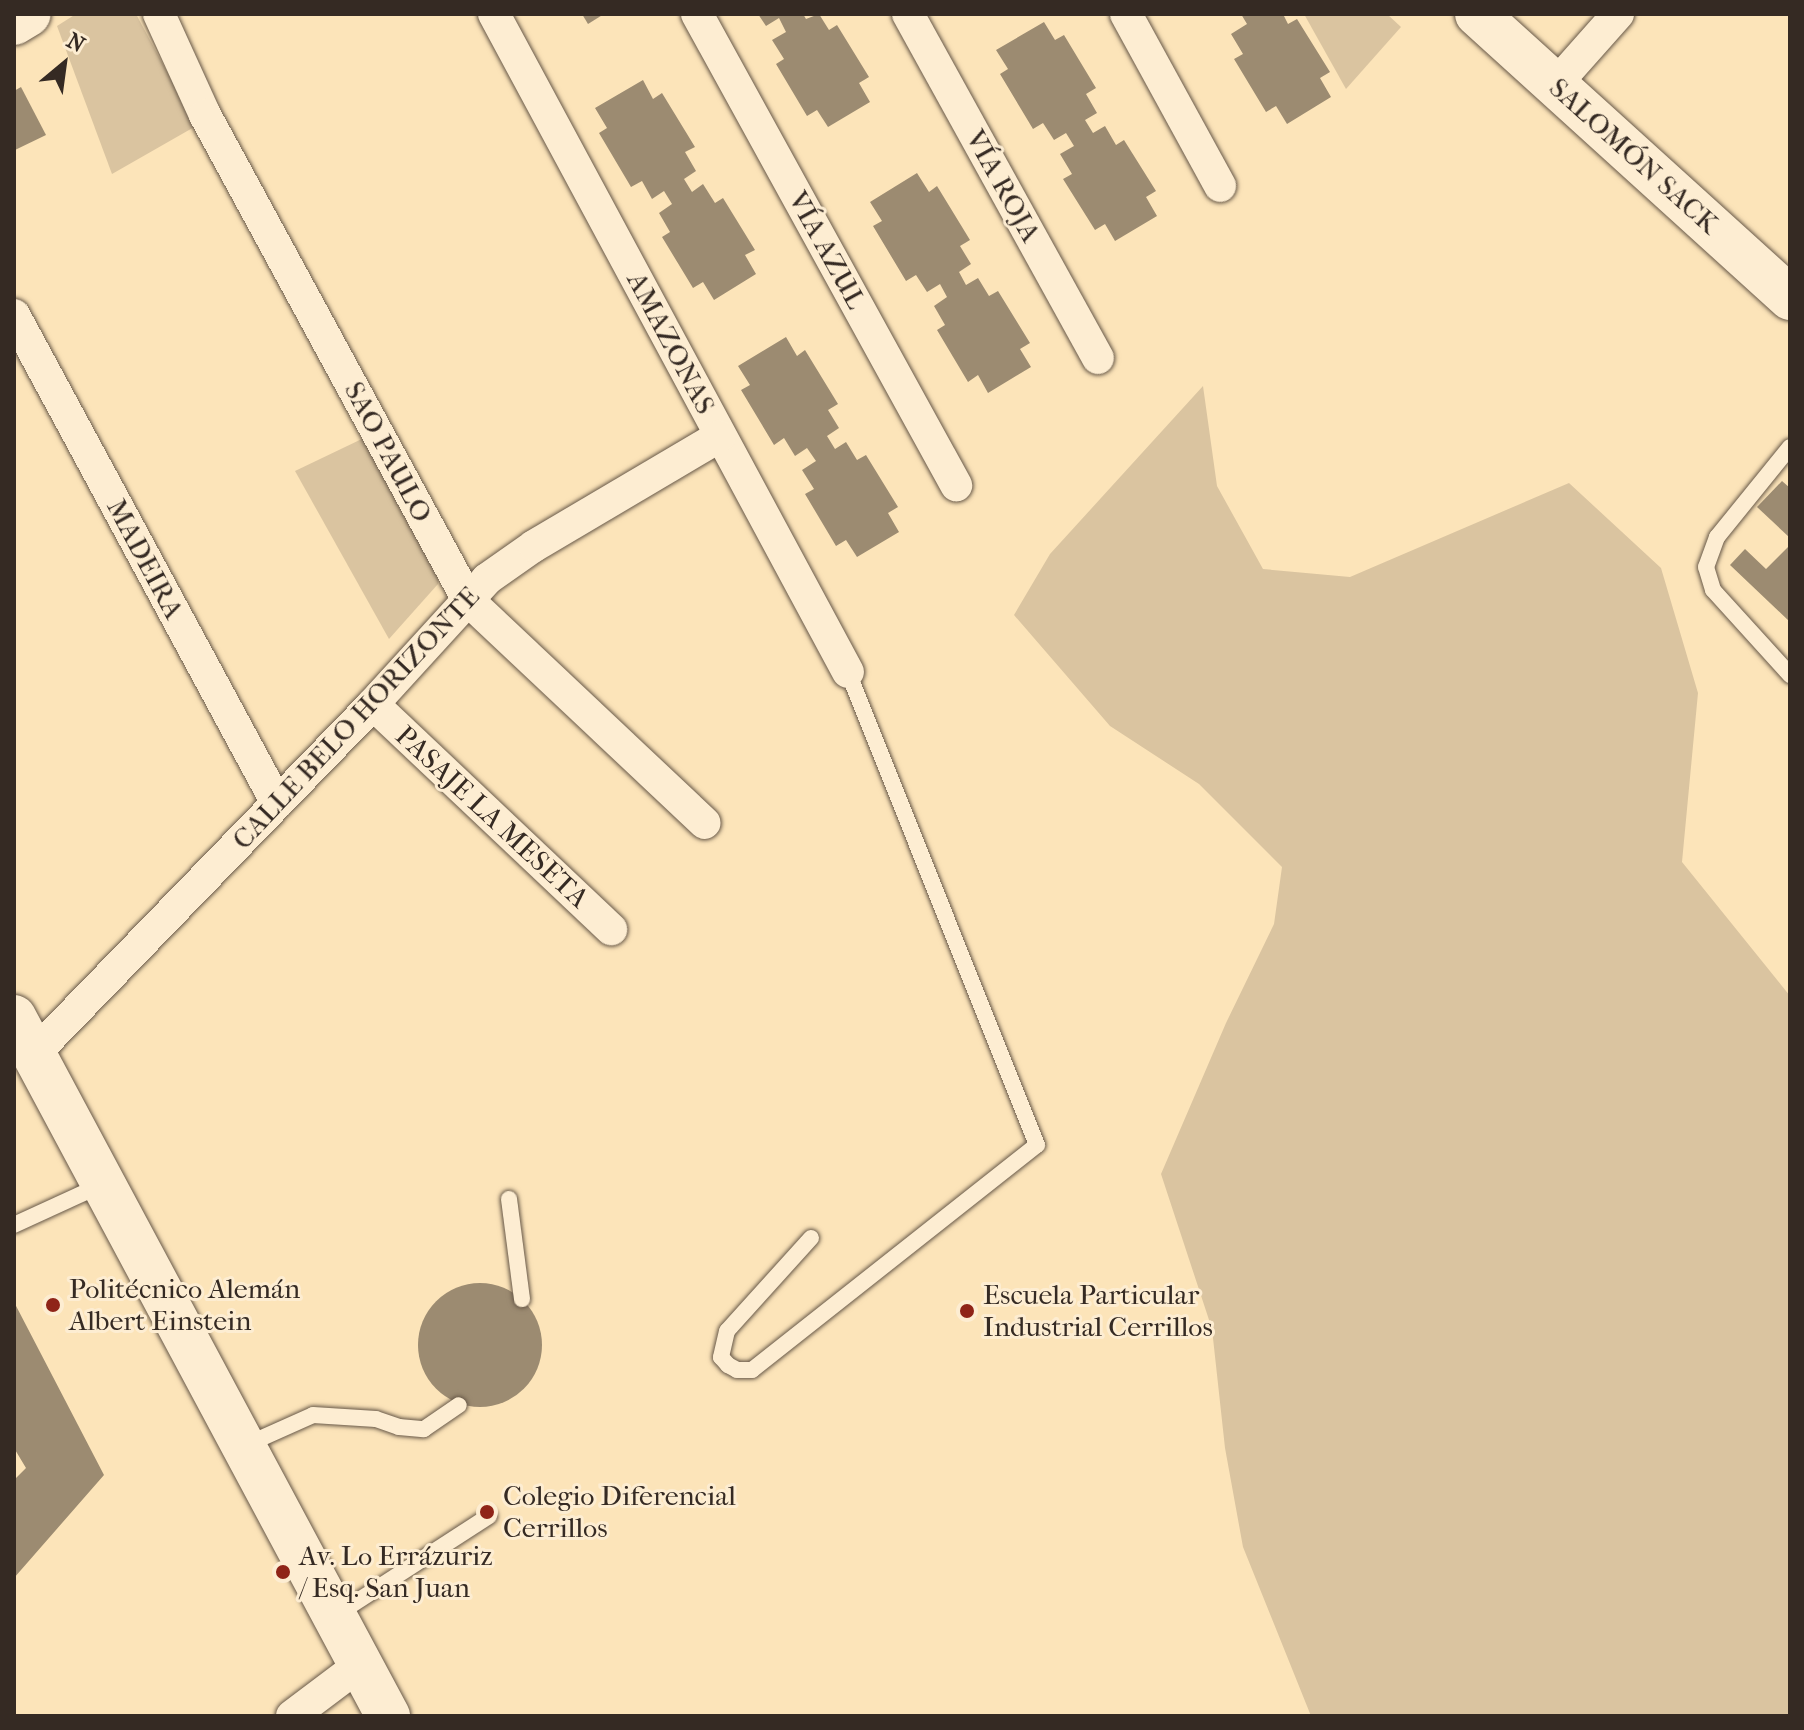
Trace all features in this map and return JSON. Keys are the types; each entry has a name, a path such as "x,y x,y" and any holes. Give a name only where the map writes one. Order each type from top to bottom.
{"main road":[{"path":"14,23 29,14"},
{"name":"SALOMÓN SACK","path":"1477,14 1790,298"},
{"path":"24,1036 388,1716"}],"street":[{"name":"SAO PAULO","path":"159,14 205,115 468,600 705,823"},
{"name":"AMAZONAS","path":"494,14 848,672"},
{"name":"VÍA AZUL","path":"697,14 956,485"},
{"name":"VÍA ROJA","path":"908,14 1098,358"},
{"path":"1126,14 1220,186"},
{"path":"1555,85 1618,14"},
{"name":"MADEIRA","path":"14,315 277,803"},
{"name":"CALLE BELO HORIZONTE","path":"24,1036 277,803 487,579 522,554 720,436"},
{"name":"PASAJE LA MESETA","path":"373,704 611,929"},
{"path":"292,1716 361,1664"}],"lane":[{"path":"1790,447 1717,537 1706,567 1713,590 1790,675"},
{"path":"811,1238 727,1331 721,1357 728,1365 737,1370 752,1370 1037,1145 848,672"},
{"path":"14,1225 104,1184"},
{"path":"509,1199 522,1299"},
{"path":"244,1446 313,1415 376,1419 399,1427 424,1429 459,1405"},
{"path":"335,1616 489,1516"}],"shaded area":[{"path":"76,14 136,14 196,126 112,174 57,26"},
{"path":"1304,14 1387,14 1401,27 1346,89"},
{"path":"1203,386 1217,486 1263,569 1350,577 1569,483 1661,568 1698,693 1682,862 1790,996 1790,1716 1311,1716 1243,1547 1225,1448 1212,1329 1161,1174 1226,1023 1274,924 1282,867 1199,784 1110,726 1014,615 1050,554"},
{"path":"366,437 438,566 438,584 389,639 295,471"}],"building":[{"path":"582,14 604,14 588,24"},
{"path":"758,14 803,14 806,19 819,14 829,30 837,25 869,77 859,83 870,102 828,127 817,110 807,116 776,64 784,59 772,40 786,32 779,18 766,26"},
{"path":"1241,14 1283,14 1288,24 1297,19 1330,72 1320,78 1331,97 1287,124 1276,106 1266,112 1234,59 1243,54 1231,34 1247,24"},
{"path":"1044,22 1055,40 1064,35 1096,88 1086,94 1097,113 1085,120 1093,133 1105,126 1116,145 1124,140 1156,191 1146,197 1157,216 1115,241 1105,224 1095,230 1063,179 1072,174 1060,154 1074,146 1066,133 1054,140 1043,123 1033,129 1000,74 1008,69 996,50"},
{"path":"643,80 653,99 662,93 695,147 685,152 696,171 684,179 692,192 703,184 715,203 723,198 755,250 745,255 756,274 714,300 703,282 693,288 662,237 670,232 659,213 672,204 664,191 652,199 642,181 631,187 599,133 607,128 595,108"},
{"path":"21,87 46,135 15,150 14,91"},
{"path":"917,173 929,192 937,186 970,240 960,246 971,264 959,272 966,285 978,278 989,296 998,291 1030,343 1020,349 1031,367 988,393 978,375 968,382 937,330 945,325 934,306 947,297 940,284 927,292 916,275 906,281 873,226 882,221 870,202"},
{"path":"786,337 797,356 805,350 838,404 828,410 839,428 827,436 835,449 846,442 857,460 866,455 898,507 888,513 899,532 857,557 846,540 836,546 805,494 814,489 802,470 816,461 807,448 795,456 784,438 774,445 741,390 750,385 738,366"},
{"path":"1782,481 1790,488 1790,538 1757,507"},
{"path":"1790,545 1790,622 1730,565 1745,549 1766,569"},
{"path":"480,1283 504,1288 524,1301 537,1321 542,1345 537,1369 524,1389 504,1402 480,1407 456,1402 436,1389 423,1369 418,1345 423,1321 436,1301 456,1288"},
{"path":"14,1302 104,1475 14,1578 14,1480 26,1468 14,1448"}],"place":[{"name":"Politécnico Alemán Albert Einstein","path":"53,1305"},
{"name":"Escuela Particular Industrial Cerrillos","path":"967,1311"},
{"name":"Colegio Diferencial Cerrillos","path":"487,1512"},
{"name":"Av. Lo Errázuriz / Esq. San Juan","path":"283,1572"}]}
